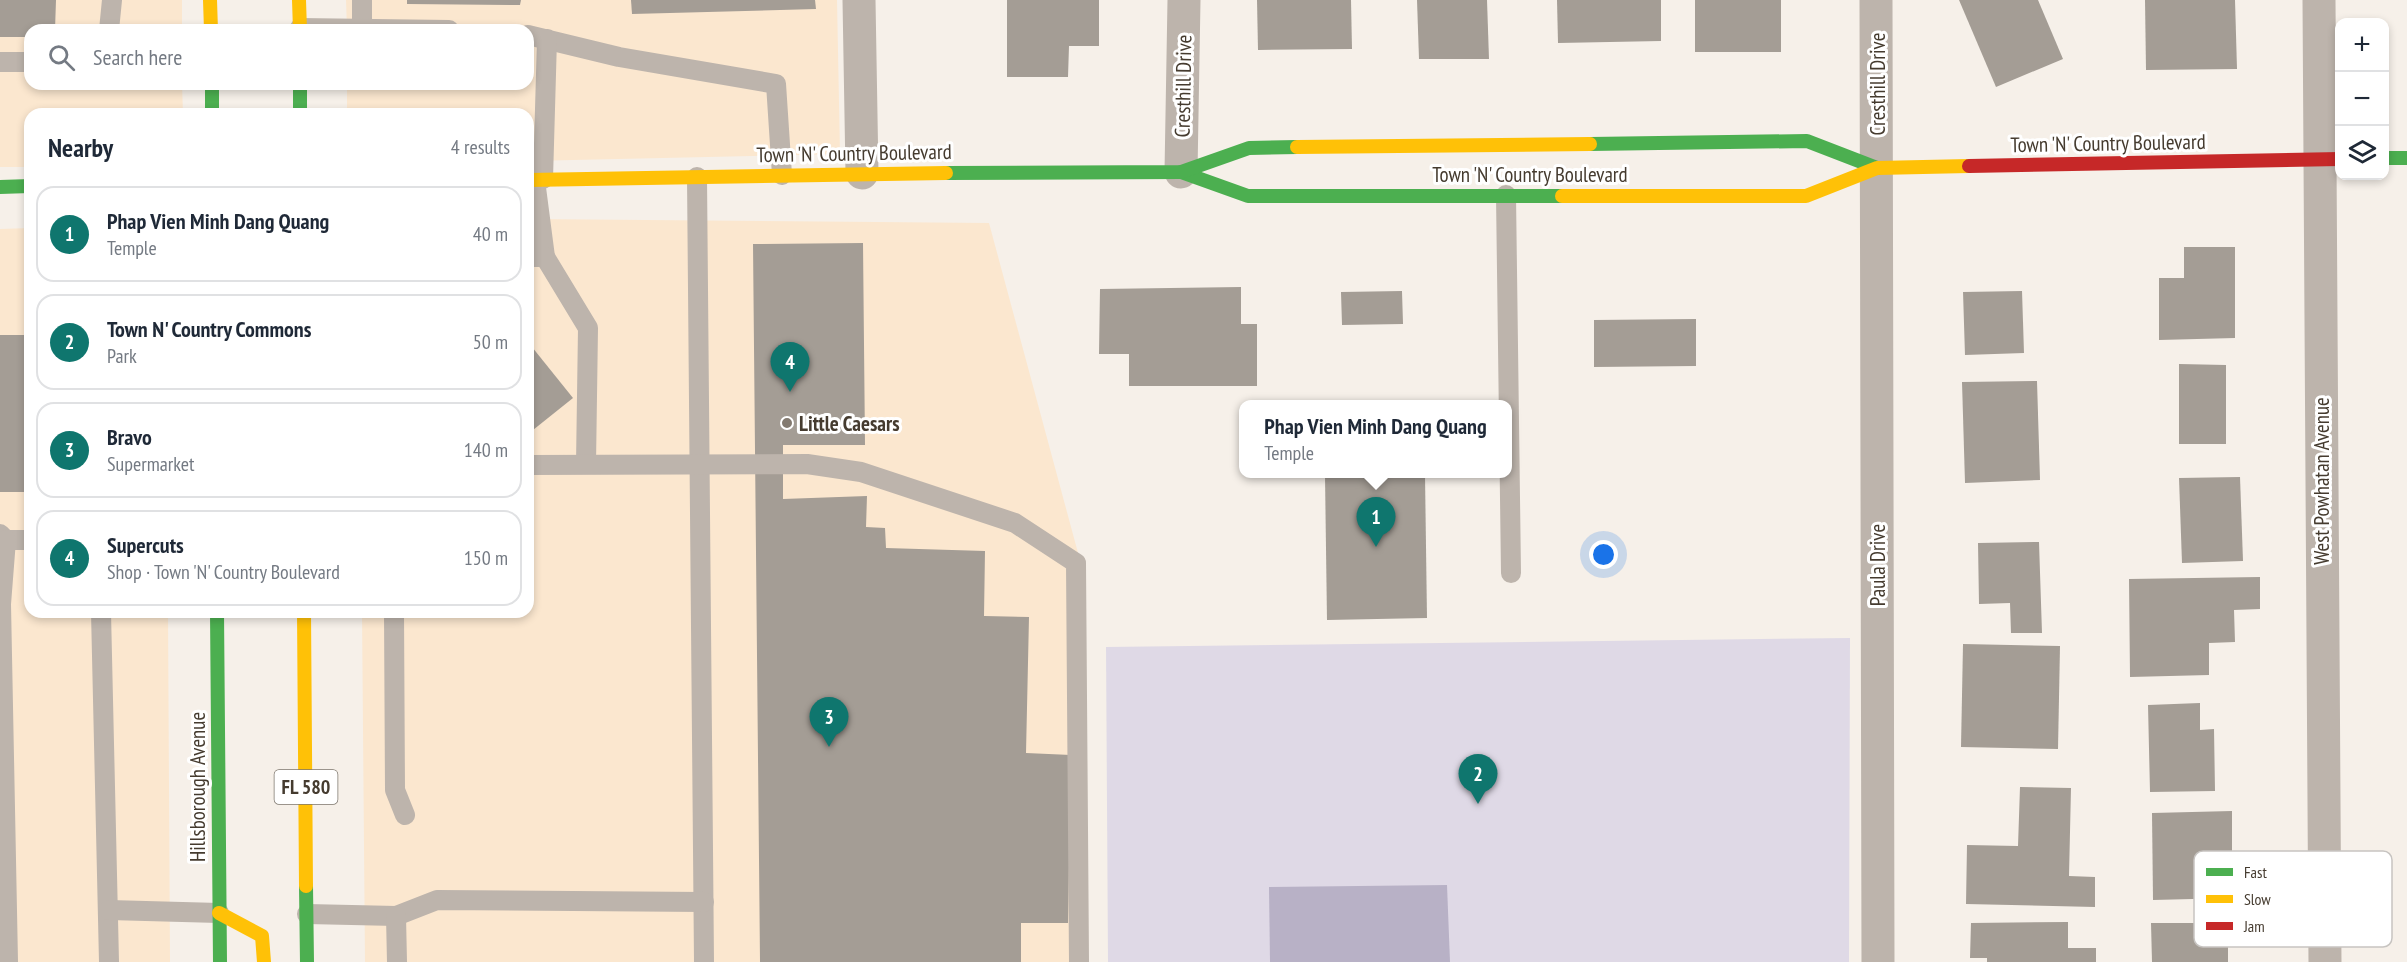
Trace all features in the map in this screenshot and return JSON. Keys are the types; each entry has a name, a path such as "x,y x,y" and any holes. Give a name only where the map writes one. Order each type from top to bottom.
{"street":[{"path":"210,0 211,24"},
{"path":"299,0 300,24"},
{"path":"859,0 862,173"},
{"name":"Cresthill Drive","path":"1181,172 1184,0"},
{"name":"Cresthill Drive","path":"1876,0 1877,168"},
{"name":"West Powhatan Avenue","path":"2319,0 2330,160 2326,851"},
{"path":"212,90 212,108"},
{"path":"300,90 300,108"},
{"name":"Town 'N' Country Boulevard","path":"535,180 862,173 1181,172 1249,148 1807,141 1877,168"},
{"path":"2389,158 2407,158"},
{"name":"Town 'N' Country Boulevard","path":"1181,172 1248,196 1806,196 1877,168 2330,160"},
{"name":"Paula Drive","path":"1877,168 1878,962"},
{"path":"0,187 24,186"},
{"name":"Hillsborough Avenue","path":"217,618 220,962"},
{"name":"FL 580","path":"304,618 307,962"},
{"path":"219,913 262,936 264,962"},
{"name":"West Powhatan Avenue","path":"2325,947 2325,962"}],"lane":[{"path":"110,24 112,0"},
{"path":"362,0 362,24"},
{"path":"586,464 588,328 536,257 538,37 619,57 776,84 782,175"},
{"path":"0,62 24,62"},
{"path":"697,177 704,962"},
{"path":"1506,195 1509,400"},
{"path":"534,465 807,464 861,472 1015,523 1076,563 1079,962"},
{"path":"1510,478 1511,573"},
{"path":"8,962 1,604 3,537 24,539"},
{"path":"101,618 109,962"},
{"path":"394,618 395,790 405,815"},
{"path":"307,914 396,916 436,900 704,902"},
{"path":"109,910 219,913"},
{"path":"396,916 397,962"}],"shaded area":[{"path":"0,0 182,0 182,24 24,24 24,90 182,90 183,108 24,108 24,167 0,167"},
{"path":"346,0 837,0 840,154 534,161 534,108 347,108 347,90 534,90 534,24 347,24"},
{"path":"534,219 989,223 1081,564 1087,962 365,962 362,618 534,618"},
{"path":"24,228 24,618 168,618 170,962 0,962 0,229"},
{"path":"1850,638 1849,962 1108,962 1106,647"},
{"path":"1447,885 1450,962 1270,962 1269,887"}],"building":[{"path":"0,0 56,0 55,24 24,24 24,37 0,37"},
{"path":"407,0 521,0 520,5 407,4"},
{"path":"631,0 815,0 816,9 632,14"},
{"path":"1007,0 1099,0 1099,46 1069,46 1068,77 1007,77"},
{"path":"1257,0 1351,0 1352,49 1258,50"},
{"path":"1417,0 1487,0 1489,59 1419,59"},
{"path":"1557,0 1661,0 1661,41 1558,43"},
{"path":"1695,0 1781,0 1781,52 1695,52"},
{"path":"1959,0 2038,0 2063,59 1996,87"},
{"path":"2145,0 2235,0 2237,69 2146,70"},
{"path":"863,243 865,445 783,445 783,499 867,496 866,527 885,528 886,548 985,551 984,616 1029,617 1026,753 1071,755 1068,923 1021,923 1021,962 760,962 753,244"},
{"path":"2184,247 2235,247 2235,338 2159,340 2159,278 2184,278"},
{"path":"1241,287 1241,324 1257,324 1257,386 1129,386 1129,354 1099,354 1100,289"},
{"path":"1402,291 1403,324 1342,325 1341,292"},
{"path":"2022,291 2024,353 1965,355 1963,292"},
{"path":"1696,319 1696,366 1594,367 1594,320"},
{"path":"0,335 24,335 24,492 0,492"},
{"path":"534,349 573,398 534,429"},
{"path":"2179,364 2226,365 2226,444 2179,444"},
{"path":"2037,381 2040,480 1965,483 1962,382"},
{"path":"2240,477 2243,561 2182,563 2179,478"},
{"path":"1325,478 1425,478 1427,618 1327,620"},
{"path":"2039,542 2042,633 2011,633 2010,603 1979,604 1978,543"},
{"path":"2260,577 2260,609 2234,610 2235,642 2209,643 2209,675 2130,677 2129,579"},
{"path":"1963,644 2060,646 2058,749 1961,747"},
{"path":"2200,703 2200,730 2214,729 2215,791 2150,792 2148,705"},
{"path":"2020,787 2071,788 2069,876 2095,877 2095,907 1966,904 1967,845 2018,846"},
{"path":"2232,811 2232,851 2194,851 2194,899 2153,900 2152,813"},
{"path":"2068,922 2068,948 2096,948 2096,962 1987,962 1987,958 1970,958 1971,923"},
{"path":"2151,923 2194,923 2194,947 2228,947 2228,962 2152,962"}],"traffic: fast":[{"path":"212,90 212,108"},
{"path":"300,90 300,108"},
{"path":"1590,144 1807,141 1877,168"},
{"path":"946,173 1181,172 1249,148 1297,147"},
{"path":"2389,158 2407,158"},
{"path":"1181,172 1248,196 1562,196"},
{"path":"0,187 24,186"},
{"path":"217,618 220,962"},
{"path":"306,886 307,962"}],"traffic: slow":[{"path":"210,0 211,24"},
{"path":"299,0 300,24"},
{"path":"1297,147 1590,144"},
{"path":"1562,196 1806,196 1877,168 1969,166"},
{"path":"534,180 946,173"},
{"path":"304,618 306,886"},
{"path":"219,913 262,936 264,962"}],"traffic: jam":[{"path":"1969,166 2335,159"}],"place":[{"name":"Supercuts","path":"790,392"},
{"name":"Little Caesars","path":"787,423"},
{"name":"Phap Vien Minh Dang Quang","path":"1376,547"},
{"name":"Bravo","path":"829,747"},
{"name":"Town N' Country Commons","path":"1478,804"}]}
